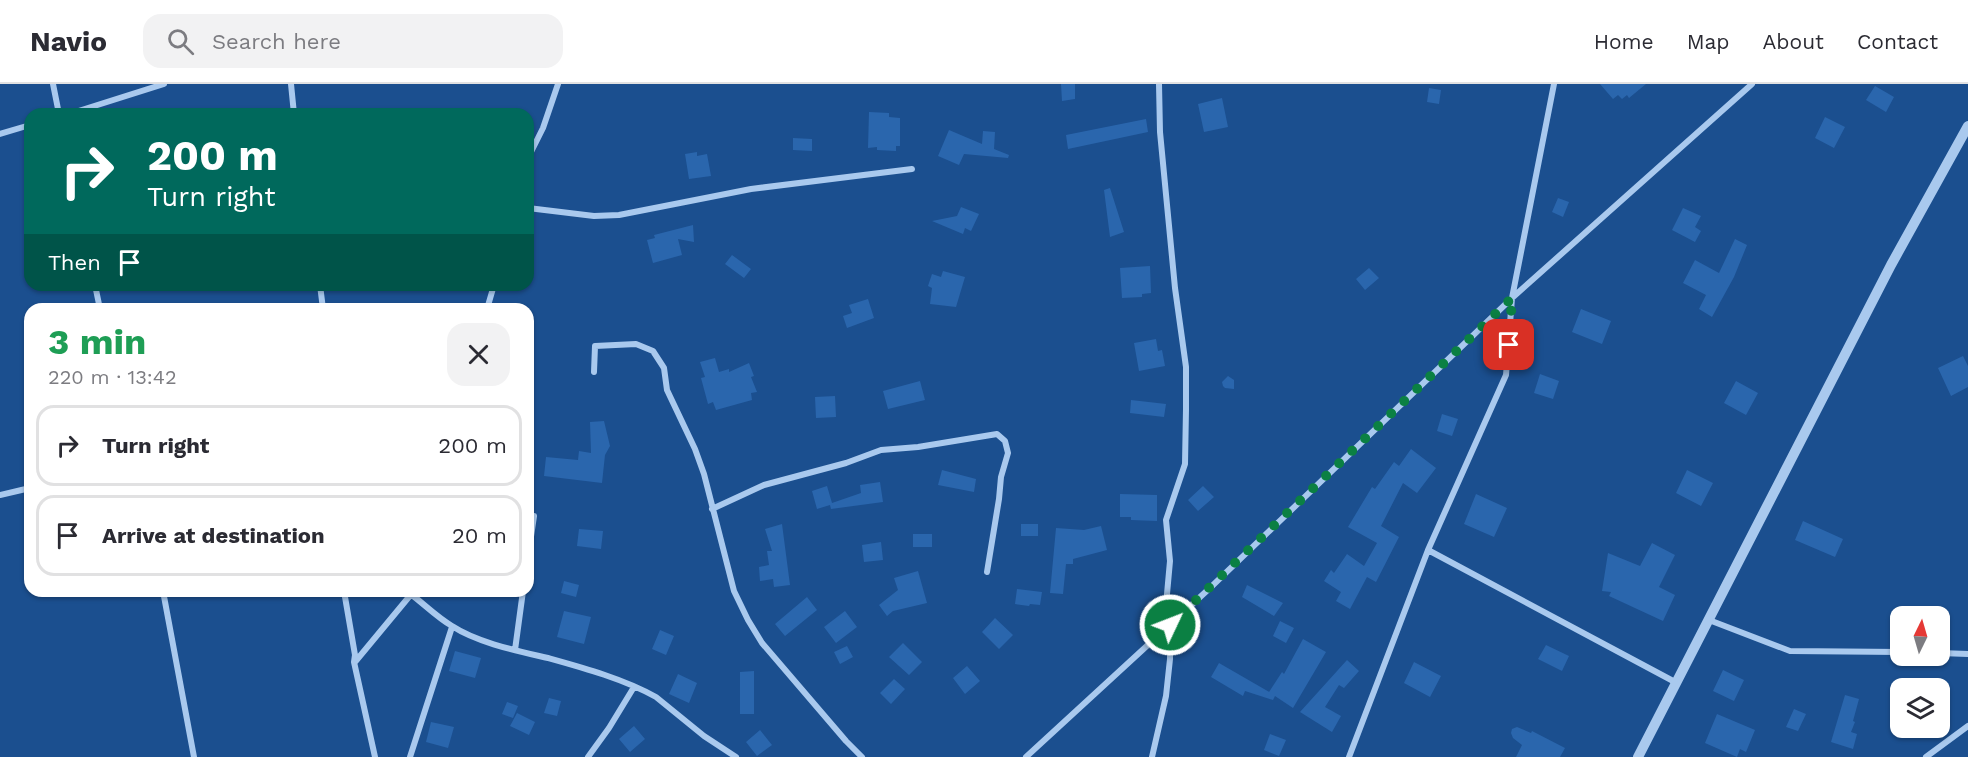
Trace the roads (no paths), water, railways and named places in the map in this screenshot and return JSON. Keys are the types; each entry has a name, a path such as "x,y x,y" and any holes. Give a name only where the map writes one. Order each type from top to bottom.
{"street":[{"path":"53,84 58,108"},
{"path":"88,108 164,84"},
{"path":"291,84 293,108"},
{"path":"534,146 543,129 558,84"},
{"path":"1152,757 1166,696 1170,659 1170,625 1166,605 1170,561 1166,520 1185,464 1186,367 1175,288 1161,144 1159,84"},
{"path":"1349,757 1428,550 1506,375 1512,298 1554,84"},
{"path":"1026,757 1170,625 1512,298 1752,84"},
{"path":"1638,757 1891,265 1968,126"},
{"path":"0,134 24,127"},
{"path":"534,209 594,216 619,215 751,189 912,169"},
{"path":"594,372 595,346 636,344 653,351 664,368 667,390 695,449 704,474 734,591 757,635 862,757"},
{"path":"712,509 764,485 846,463 881,450 918,447 997,434 1005,441 1008,453 1001,477 987,572"},
{"path":"0,495 24,489"},
{"path":"1428,550 1675,682"},
{"path":"164,597 194,757"},
{"path":"345,597 355,655 354,662 375,757"},
{"path":"354,662 410,597"},
{"path":"418,597 452,627 515,650 634,687 656,697 704,736 736,757"},
{"path":"515,650 522,597"},
{"path":"1709,620 1790,651 1890,652"},
{"path":"410,757 452,627"},
{"path":"1950,653 1968,654"},
{"path":"588,757 634,687"},
{"path":"1926,757 1968,726"}]}
